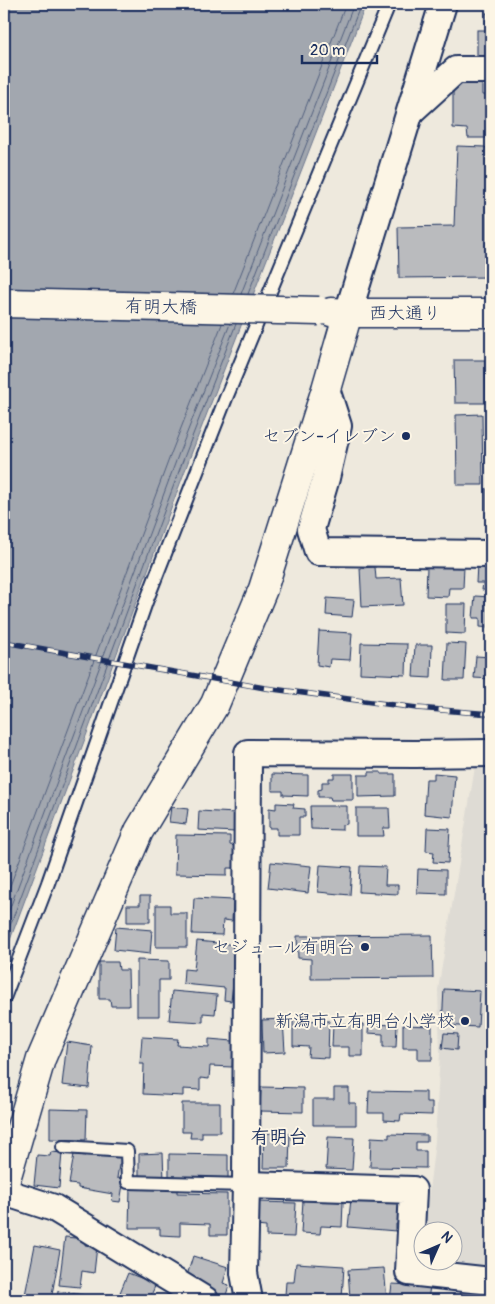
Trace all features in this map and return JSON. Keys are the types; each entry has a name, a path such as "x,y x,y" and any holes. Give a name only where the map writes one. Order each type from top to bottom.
{"street":[{"path":"4,1186 41,1059 139,831 215,704 263,588 444,4"},
{"path":"410,111 456,70 491,70"},
{"name":"有明大橋","path":"4,303 319,311"},
{"name":"西大通り","path":"319,311 348,313 491,313"},
{"path":"326,389 338,426 326,478 311,529 318,552 491,554"},
{"path":"249,1300 244,1273 248,753 491,753"},
{"path":"246,1185 413,1190 409,1272 491,1282"},
{"path":"4,1192 54,1208 205,1300"}],"lane":[{"path":"4,998 48,884 146,602 230,390 389,4"},
{"path":"63,1147 127,1151 128,1182 246,1185"}],"shaded area":[{"name":"新潟市立有明台小学校","path":"491,766 491,1272 462,1268 462,1222 425,1222 435,1141 440,1053 438,990 475,767"}],"water":[{"path":"4,4 366,4 190,457 4,956"}],"building":[{"path":"486,13 491,13 491,25 486,25"},
{"path":"477,30 491,30 491,58 477,58"},
{"path":"453,82 482,82 482,95 488,95 488,138 468,138 467,129 453,128"},
{"path":"457,146 485,147 491,154 491,277 399,278 398,227 454,226"},
{"path":"454,360 485,360 487,403 455,403"},
{"path":"482,414 483,485 457,485 456,415"},
{"path":"487,489 491,489 491,528 487,528"},
{"path":"477,564 491,565 491,590 482,590 483,583 476,583"},
{"path":"427,566 464,567 463,588 449,588 448,597 426,596"},
{"path":"375,567 376,579 401,578 403,605 362,607 360,568"},
{"path":"475,596 491,597 491,628 480,627 480,618 473,618"},
{"path":"327,598 354,600 352,617 326,615"},
{"path":"446,604 466,604 465,634 446,633"},
{"path":"319,631 352,633 350,660 330,659 329,667 317,665"},
{"path":"361,643 407,644 406,675 360,673"},
{"path":"447,643 466,644 464,680 445,680"},
{"path":"415,645 432,645 431,678 413,677"},
{"path":"476,656 491,657 491,679 474,678"},
{"path":"369,772 395,774 395,796 358,797 358,775 369,775"},
{"path":"434,773 455,775 452,817 424,814 426,779 434,779"},
{"path":"272,774 308,775 308,796 283,795 283,791 272,791"},
{"path":"334,774 353,774 353,800 331,800 330,797 318,797 318,790 322,789 322,782 329,782 329,778 334,778"},
{"path":"276,803 294,804 293,808 305,809 305,817 299,817 299,835 277,835 277,828 269,828 269,808 276,809"},
{"path":"310,806 347,806 347,824 342,825 342,830 311,829"},
{"path":"171,807 188,809 186,824 169,822"},
{"path":"356,808 389,808 390,828 383,828 384,836 356,836"},
{"path":"199,811 236,813 235,832 198,830"},
{"path":"427,828 450,829 448,863 433,862 434,852 426,851"},
{"path":"176,835 230,836 230,845 237,846 237,868 227,868 227,875 175,874"},
{"path":"271,862 311,866 308,893 268,888"},
{"path":"320,865 352,867 350,895 318,892"},
{"path":"360,866 386,867 385,885 398,885 398,894 359,892"},
{"path":"418,869 446,870 446,894 417,893"},
{"path":"140,896 150,896 150,922 127,922 127,905 140,905"},
{"path":"194,898 233,900 232,921 223,920 222,935 192,934"},
{"path":"156,905 170,905 170,913 187,913 187,947 156,947"},
{"path":"116,927 152,930 150,954 114,950"},
{"name":"セジュール有明台","path":"432,935 433,978 311,979 311,959 298,958 297,936"},
{"path":"197,941 237,945 231,1001 224,1000 225,988 183,984 184,969 194,970"},
{"path":"137,960 169,961 169,980 159,980 159,1016 137,1016"},
{"path":"99,962 118,962 119,970 128,970 129,1006 111,1006 110,999 99,999"},
{"path":"444,989 480,991 478,1027 442,1025"},
{"path":"172,991 217,995 215,1014 203,1013 203,1022 169,1020"},
{"path":"283,1019 285,1052 263,1053 262,1020"},
{"path":"293,1020 329,1021 328,1058 308,1057 309,1047 293,1046"},
{"path":"333,1024 363,1024 363,1056 349,1056 349,1047 332,1047"},
{"path":"369,1024 397,1025 396,1047 383,1047 383,1034 368,1033"},
{"path":"403,1025 432,1026 432,1060 418,1060 418,1048 403,1048"},
{"path":"444,1033 458,1034 457,1050 442,1048"},
{"path":"142,1037 178,1039 177,1045 209,1047 209,1039 233,1041 232,1067 210,1066 209,1079 200,1078 200,1090 183,1089 183,1096 143,1094 144,1064 140,1064"},
{"path":"67,1042 92,1046 89,1088 62,1085"},
{"path":"261,1087 303,1088 303,1112 260,1111"},
{"path":"334,1088 349,1088 349,1103 356,1103 356,1125 313,1125 313,1099 334,1099"},
{"path":"369,1091 426,1092 426,1102 432,1102 432,1115 401,1114 400,1121 384,1120 384,1113 368,1113"},
{"path":"182,1103 220,1103 220,1132 202,1132 202,1138 190,1138 191,1132 182,1132"},
{"path":"50,1109 87,1110 86,1140 50,1139"},
{"path":"264,1133 290,1134 289,1168 263,1168"},
{"path":"389,1134 427,1135 427,1142 416,1142 416,1151 426,1151 426,1168 370,1167 371,1137 389,1138"},
{"path":"328,1137 354,1138 352,1170 326,1169"},
{"path":"85,1151 125,1158 124,1165 119,1165 117,1178 124,1179 120,1202 112,1201 113,1194 78,1188 78,1185 69,1184 74,1154 85,1156"},
{"path":"51,1152 62,1153 59,1188 34,1185 37,1155 50,1156"},
{"path":"163,1153 164,1181 139,1181 139,1154"},
{"path":"169,1154 228,1155 228,1178 169,1177"},
{"path":"130,1188 177,1190 177,1193 227,1194 227,1235 210,1235 210,1224 180,1223 180,1236 160,1235 160,1228 129,1228"},
{"path":"351,1199 403,1203 401,1225 396,1224 396,1231 348,1227"},
{"path":"303,1200 343,1202 342,1227 321,1226 320,1234 301,1233"},
{"path":"257,1202 296,1203 294,1237 266,1236 266,1227 256,1226"},
{"path":"65,1237 86,1239 85,1245 97,1246 94,1273 82,1271 80,1287 59,1285"},
{"path":"35,1245 60,1250 51,1300 24,1300"},
{"path":"193,1256 228,1267 223,1283 229,1285 225,1299 209,1294 185,1282"},
{"path":"296,1263 344,1266 342,1299 285,1295 286,1282 294,1282"},
{"path":"384,1268 387,1300 367,1300 367,1297 350,1298 348,1270"},
{"path":"128,1273 156,1284 149,1300 117,1300"},
{"path":"392,1284 430,1286 428,1300 390,1300"},
{"path":"58,1291 83,1295 82,1300 57,1300"},
{"path":"461,1291 479,1292 478,1300 460,1300"},
{"path":"166,1295 178,1300 163,1300"}],"railway":[{"path":"4,642 265,688 417,708 491,714"}],"place":[{"name":"セブン-イレブン","path":"406,436"},
{"name":"セジュール有明台","path":"365,947"},
{"name":"新潟市立有明台小学校","path":"465,1021"}],"district":[{"name":"有明台","path":"279,1137"}]}
